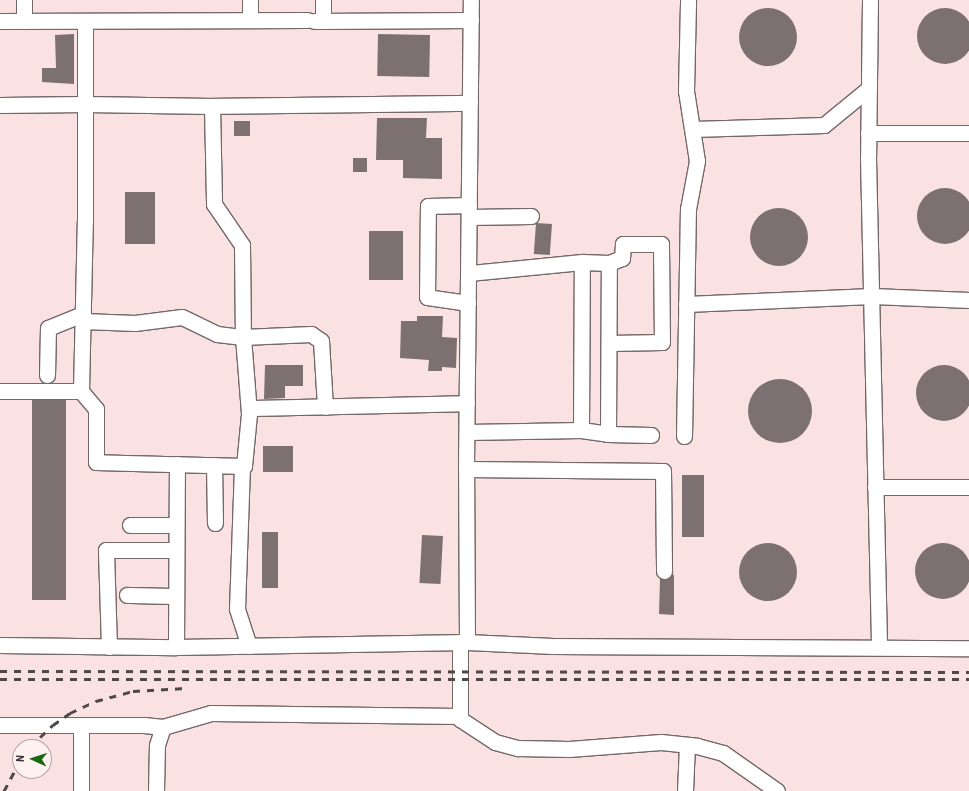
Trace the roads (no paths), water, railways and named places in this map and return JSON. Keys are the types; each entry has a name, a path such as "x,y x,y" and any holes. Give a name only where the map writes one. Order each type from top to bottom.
{"lane":[{"path":"24,0 24,20"},
{"path":"250,0 250,20"},
{"path":"315,20 323,0"},
{"path":"472,0 464,642 460,718 495,742 518,748 569,749 662,742 687,745 723,753 777,791"},
{"path":"684,436 688,209 697,161 686,91 688,0"},
{"path":"870,0 868,133 879,648"},
{"path":"0,20 471,20"},
{"path":"85,21 81,391 96,409 96,462 242,466"},
{"path":"693,129 824,125 869,88"},
{"path":"0,105 85,104 212,106 470,103"},
{"path":"212,106 214,204 242,245 243,337 249,408 244,466 242,466 237,609 249,646"},
{"path":"868,133 969,133"},
{"path":"468,303 427,297 428,206 531,216"},
{"path":"469,273 582,262 609,263 622,258 623,244 661,244 662,342 609,343"},
{"path":"581,430 582,262"},
{"path":"608,434 609,263"},
{"path":"686,304 872,296 969,300"},
{"path":"47,375 48,328 83,317 135,323 182,317 217,334 243,337 311,334 321,341 324,407"},
{"path":"0,391 81,391"},
{"path":"249,408 467,403"},
{"path":"467,432 581,430 608,434 651,435"},
{"path":"176,464 176,647"},
{"path":"214,465 215,523"},
{"path":"466,469 664,471 664,571"},
{"path":"875,487 969,487"},
{"path":"130,525 176,525"},
{"path":"109,646 106,550 176,550"},
{"path":"127,595 176,596"},
{"path":"0,646 176,647 464,642 553,646 969,648"},
{"path":"0,725 144,725 164,727 211,713 460,716"},
{"path":"80,791 81,725"},
{"path":"156,791 157,745 164,727"},
{"path":"685,791 687,745"}],"railway":[{"path":"0,671 969,672"},
{"path":"0,679 969,679"},
{"path":"38,739 53,725 70,713 96,701 133,691 186,688"},
{"path":"4,791 12,776"}]}
